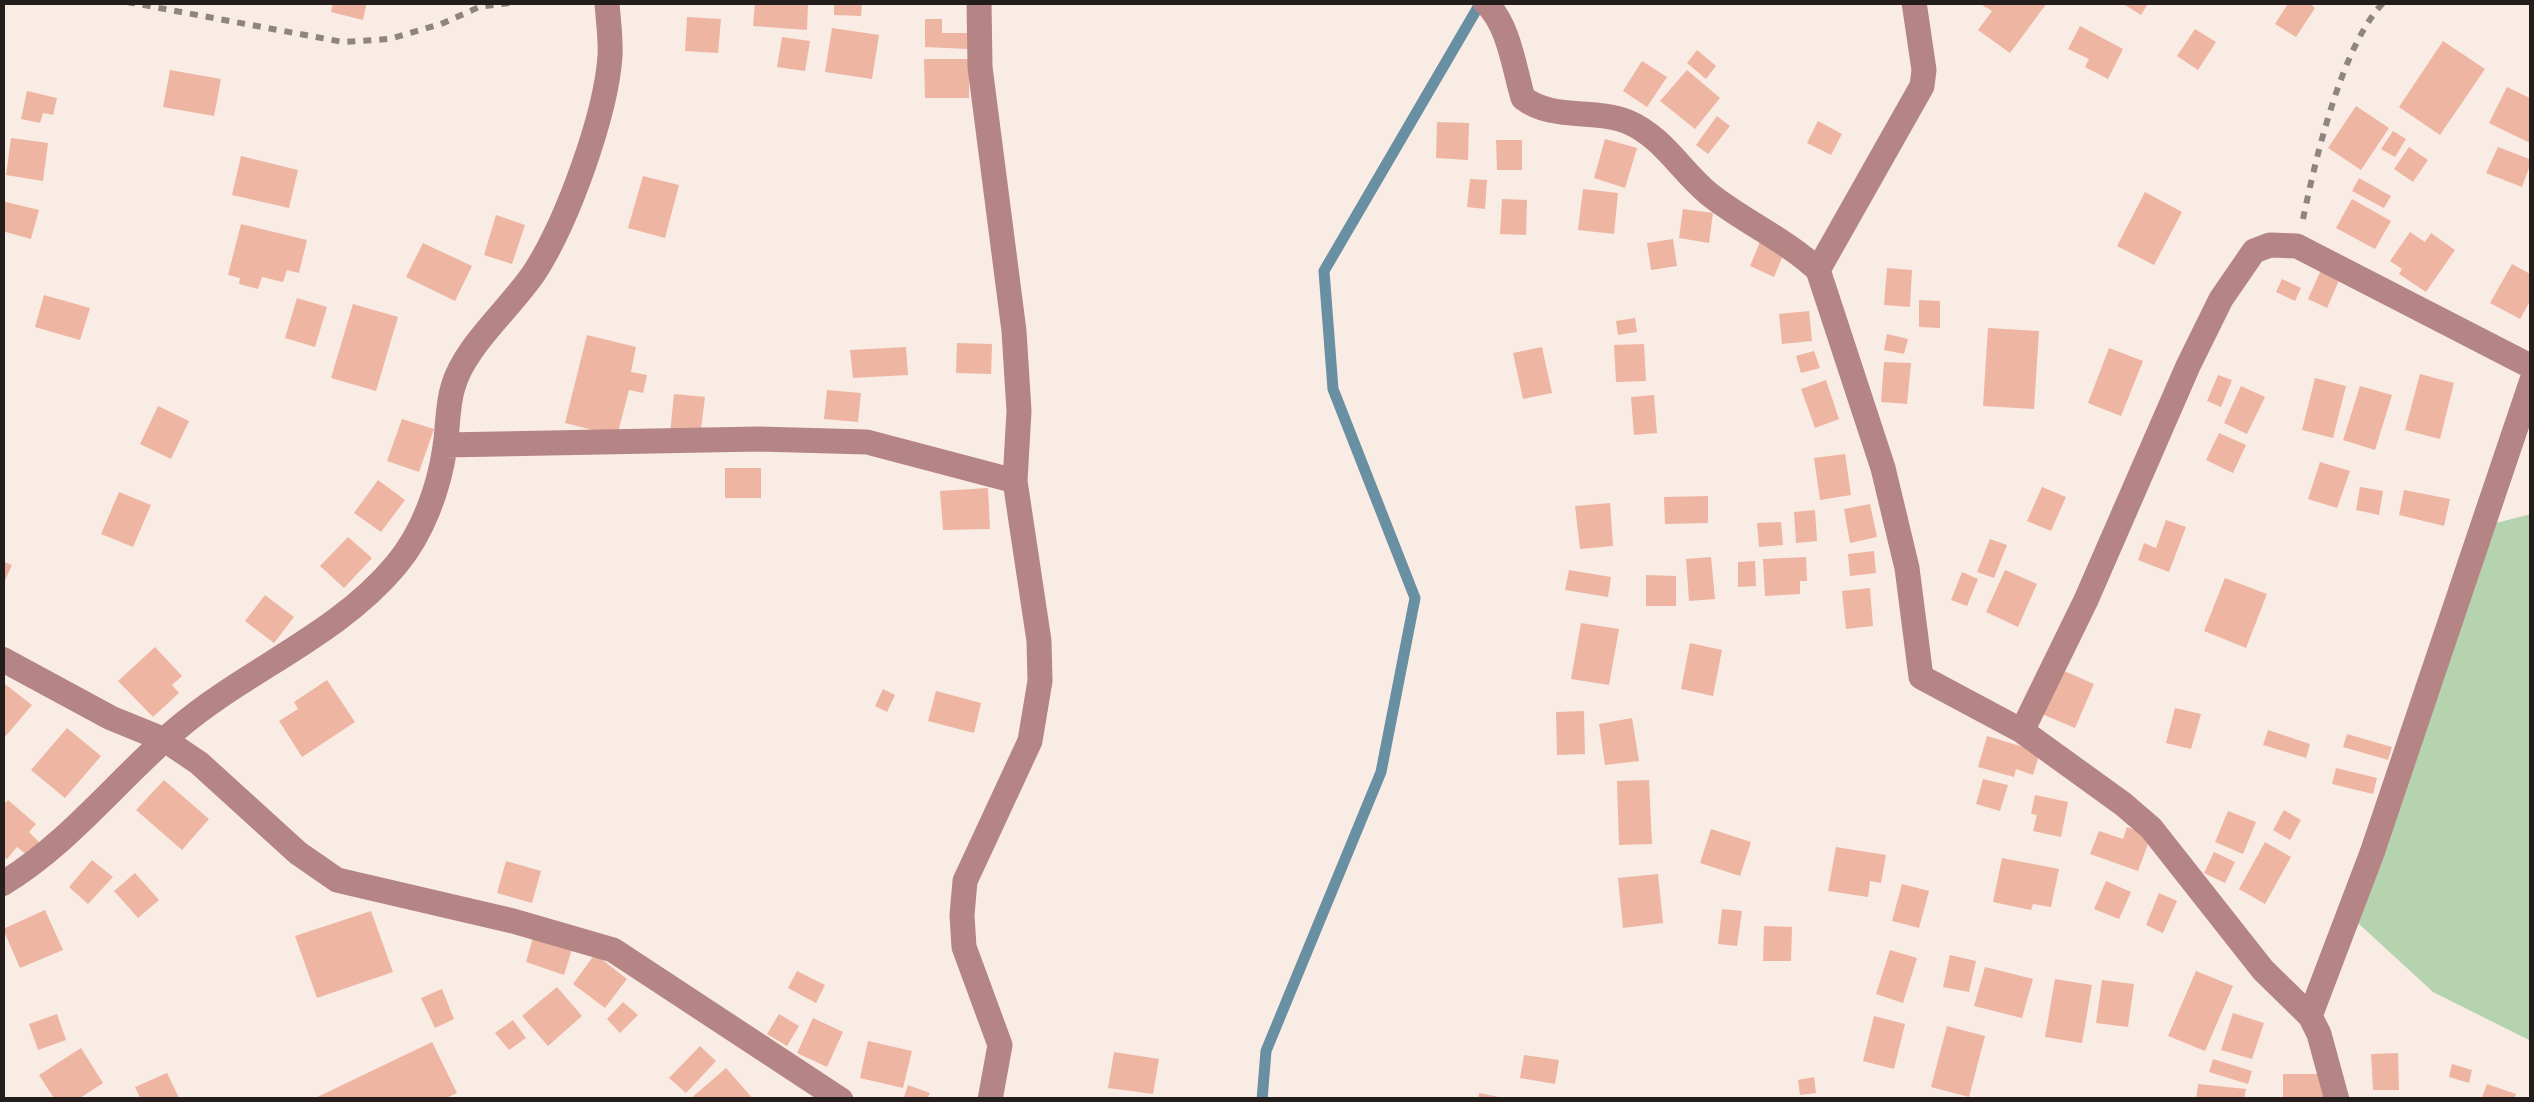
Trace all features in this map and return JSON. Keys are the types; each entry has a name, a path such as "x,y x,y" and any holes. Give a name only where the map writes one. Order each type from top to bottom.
{"street":[{"path":"2,884 47,854 165,740 220,696 274,663 372,590 398,563 434,495 453,384 472,352 536,269 563,215 588,149 610,56 607,2"},
{"path":"979,2 980,67 1014,332 1019,411 1016,481 1039,640 1040,681 1030,741 965,881 964,947 1000,1044 990,1100"},
{"path":"1818,270 1922,86 1924,70 1914,2"},
{"path":"1490,7 1523,98 1549,111 1612,116 1634,124 1675,156 1708,193 1797,250 1818,270 1883,468 1907,568 1921,676 2022,731 2151,828 2264,970 2310,1016 2319,1034 2337,1100"},
{"path":"2022,731 2086,600 2188,366 2221,299 2254,252 2270,245 2297,246 2532,367"},
{"path":"2310,1016 2372,853 2532,380"},
{"path":"445,446 758,439 867,442 1016,481"},
{"path":"2,660 111,718 165,740 199,763 298,853 337,880 513,921 613,950 841,1100"}],"path":[{"path":"127,2 343,42 389,39 441,24 479,7 516,2"},
{"path":"2297,246 2314,165 2345,73 2372,15 2384,2"}],"green space":[{"path":"2531,514 2531,1041 2433,992 2358,923 2496,523"}],"building":[{"path":"333,2 367,2 363,20 331,12"},
{"path":"755,2 808,2 807,30 753,26"},
{"path":"834,2 862,2 861,16 834,15"},
{"path":"2120,2 2149,2 2141,15"},
{"path":"2289,2 2307,2 2315,8 2296,37 2275,24"},
{"path":"1979,3 2047,3 2010,53 1978,30 1992,11"},
{"path":"687,17 721,19 718,53 685,51"},
{"path":"925,19 942,19 942,33 967,33 968,49 925,47"},
{"path":"2080,26 2123,49 2108,79 2085,67 2089,59 2068,49"},
{"path":"832,28 879,35 872,79 825,72"},
{"path":"2195,29 2216,42 2198,70 2177,56"},
{"path":"782,37 810,41 805,71 777,67"},
{"path":"2443,41 2485,69 2440,135 2399,107"},
{"path":"1697,50 1716,66 1706,79 1687,63"},
{"path":"924,59 969,59 969,98 925,98"},
{"path":"1642,61 1667,77 1647,107 1623,91"},
{"path":"170,70 221,79 214,116 163,107"},
{"path":"1687,70 1720,98 1695,129 1660,101"},
{"path":"2507,87 2532,99 2532,144 2489,123"},
{"path":"27,91 57,98 53,115 43,113 40,123 21,119"},
{"path":"2356,106 2389,128 2361,170 2328,148"},
{"path":"1717,116 1730,126 1708,154 1696,145"},
{"path":"1818,121 1842,134 1831,155 1807,143"},
{"path":"1437,122 1469,123 1468,160 1436,158"},
{"path":"2393,131 2406,139 2395,157 2381,149"},
{"path":"11,138 48,143 43,181 6,175"},
{"path":"1605,139 1637,148 1625,188 1594,178"},
{"path":"1496,140 1522,140 1522,170 1497,170"},
{"path":"2409,147 2428,160 2413,182 2394,169"},
{"path":"2498,147 2532,160 2522,187 2486,173"},
{"path":"241,156 298,170 289,208 232,195"},
{"path":"643,176 679,185 665,238 628,228"},
{"path":"2359,178 2391,196 2384,208 2352,191"},
{"path":"1470,179 1487,180 1485,209 1467,207"},
{"path":"1583,189 1618,193 1614,234 1578,230"},
{"path":"2145,192 2182,212 2154,265 2117,246"},
{"path":"1502,199 1527,200 1526,235 1500,234"},
{"path":"2352,199 2391,221 2375,249 2336,228"},
{"path":"2,201 39,210 31,239 2,231"},
{"path":"1683,209 1713,213 1709,243 1679,238"},
{"path":"496,215 525,225 512,264 484,255"},
{"path":"241,224 307,240 299,273 287,270 283,282 262,277 258,289 239,284 240,278 228,275"},
{"path":"2410,232 2425,242 2431,233 2455,250 2426,292 2399,274 2402,269 2390,261"},
{"path":"1762,237 1786,248 1774,277 1750,266"},
{"path":"1673,239 1677,266 1651,270 1647,243"},
{"path":"423,243 472,266 455,301 406,277"},
{"path":"2512,264 2532,275 2532,298 2520,319 2490,303"},
{"path":"1887,268 1912,270 1910,307 1884,305"},
{"path":"2321,270 2340,278 2327,308 2308,299"},
{"path":"2282,279 2301,288 2295,301 2276,292"},
{"path":"44,295 90,308 80,340 35,327"},
{"path":"297,298 327,307 315,347 285,338"},
{"path":"1919,300 1940,301 1940,328 1919,327"},
{"path":"353,304 398,317 376,391 331,378"},
{"path":"1809,311 1812,341 1782,344 1779,314"},
{"path":"1635,318 1637,332 1618,335 1616,321"},
{"path":"1988,328 2039,331 2034,409 1983,406"},
{"path":"1887,334 1908,339 1904,354 1884,350"},
{"path":"587,335 636,347 631,372 647,375 643,393 629,390 617,436 565,423"},
{"path":"957,343 992,344 991,374 956,373"},
{"path":"1644,344 1646,381 1616,382 1614,345"},
{"path":"906,347 908,375 853,378 850,350"},
{"path":"1542,347 1552,393 1523,399 1513,353"},
{"path":"2109,348 2143,361 2121,416 2088,403"},
{"path":"1814,351 1820,368 1801,373 1796,356"},
{"path":"1884,362 1911,363 1907,404 1881,402"},
{"path":"2420,374 2454,383 2440,439 2405,430"},
{"path":"2218,375 2232,380 2221,407 2207,401"},
{"path":"2315,378 2346,386 2333,438 2302,430"},
{"path":"1826,380 1839,419 1815,428 1801,389"},
{"path":"2241,386 2265,397 2247,434 2224,423"},
{"path":"2360,386 2392,395 2375,450 2343,440"},
{"path":"827,390 861,393 858,422 824,419"},
{"path":"674,394 705,397 700,437 670,434"},
{"path":"1654,395 1657,433 1634,435 1631,397"},
{"path":"158,406 189,421 171,459 140,444"},
{"path":"402,419 434,429 419,472 387,461"},
{"path":"2219,433 2246,445 2233,473 2206,460"},
{"path":"1845,454 1851,495 1820,500 1814,458"},
{"path":"2320,462 2350,471 2337,508 2308,499"},
{"path":"725,468 761,468 761,498 725,498"},
{"path":"378,480 405,500 381,532 354,513"},
{"path":"2042,487 2066,497 2051,531 2027,521"},
{"path":"2360,487 2383,491 2379,515 2356,510"},
{"path":"988,488 990,529 943,530 940,491"},
{"path":"2404,490 2450,499 2444,526 2399,515"},
{"path":"119,492 151,505 133,547 101,534"},
{"path":"1708,496 1708,523 1665,524 1664,497"},
{"path":"1610,503 1613,546 1580,549 1575,506"},
{"path":"1870,504 1877,537 1850,543 1844,509"},
{"path":"1815,510 1817,541 1796,543 1794,512"},
{"path":"2166,520 2186,527 2169,572 2138,560 2144,543 2156,548"},
{"path":"1781,522 1783,545 1759,547 1757,523"},
{"path":"348,537 372,558 344,588 320,566"},
{"path":"1990,539 2007,545 1994,578 1977,572"},
{"path":"1874,551 1876,573 1850,576 1848,554"},
{"path":"1711,557 1715,599 1689,601 1686,559"},
{"path":"1806,557 1807,581 1800,581 1800,594 1765,596 1763,559"},
{"path":"2,561 12,565 2,587"},
{"path":"1755,561 1756,586 1738,587 1738,562"},
{"path":"1569,570 1611,577 1608,597 1565,590"},
{"path":"2005,570 2037,584 2018,627 1986,612"},
{"path":"1962,572 1978,579 1967,606 1951,600"},
{"path":"1646,575 1676,576 1676,606 1646,606"},
{"path":"2225,578 2267,594 2246,648 2204,631"},
{"path":"1870,588 1873,626 1846,629 1842,591"},
{"path":"265,595 294,617 274,643 245,621"},
{"path":"1581,623 1619,629 1609,685 1571,679"},
{"path":"1690,643 1722,650 1713,696 1681,689"},
{"path":"155,647 182,676 172,685 179,693 153,717 118,681"},
{"path":"2062,670 2094,684 2075,728 2042,714"},
{"path":"327,680 355,722 302,757 279,721 298,709 294,702"},
{"path":"5,684 32,705 5,737 2,687"},
{"path":"883,689 895,695 887,712 875,706"},
{"path":"936,691 981,703 974,733 928,721"},
{"path":"2175,708 2201,714 2191,749 2166,743"},
{"path":"1584,711 1585,754 1557,755 1556,712"},
{"path":"1632,718 1639,761 1605,765 1599,724"},
{"path":"67,728 101,756 65,798 31,770"},
{"path":"2268,730 2310,744 2306,758 2263,745"},
{"path":"2347,734 2392,747 2388,760 2343,747"},
{"path":"1987,736 2040,752 2033,775 2016,769 2014,777 1978,767"},
{"path":"2336,768 2377,778 2373,794 2332,784"},
{"path":"1983,779 2008,785 2000,811 1976,804"},
{"path":"164,780 209,819 182,850 136,810"},
{"path":"1649,780 1652,844 1619,845 1617,781"},
{"path":"2035,795 2068,802 2061,837 2033,831 2037,815 2031,814"},
{"path":"8,800 36,824 29,832 39,842 27,855 17,847 7,859 2,856 2,807"},
{"path":"2284,810 2301,820 2290,840 2273,830"},
{"path":"2228,811 2256,822 2243,854 2215,842"},
{"path":"2127,827 2151,836 2138,871 2090,854 2099,831 2123,839"},
{"path":"1711,829 1751,842 1740,876 1700,863"},
{"path":"2265,842 2291,857 2265,904 2239,889"},
{"path":"1836,847 1886,855 1881,883 1870,881 1868,897 1828,891"},
{"path":"2214,852 2235,862 2225,883 2204,873"},
{"path":"2002,858 2059,869 2051,907 2033,904 2031,910 1993,902"},
{"path":"92,860 113,877 88,904 69,887"},
{"path":"506,861 541,871 532,903 497,893"},
{"path":"135,873 159,900 138,918 114,891"},
{"path":"1658,874 1663,923 1623,928 1618,878"},
{"path":"2106,881 2131,892 2119,919 2094,909"},
{"path":"1902,884 1929,891 1919,928 1892,921"},
{"path":"2159,893 2177,901 2163,933 2146,925"},
{"path":"1722,909 1742,911 1737,946 1718,944"},
{"path":"45,910 63,950 20,968 3,929"},
{"path":"371,911 393,972 317,998 295,936"},
{"path":"1764,926 1792,927 1791,961 1763,961"},
{"path":"534,934 573,946 564,975 526,962"},
{"path":"1890,950 1917,958 1903,1003 1876,994"},
{"path":"595,954 627,979 605,1008 573,984"},
{"path":"1950,955 1976,961 1969,992 1943,987"},
{"path":"1985,967 2033,979 2022,1018 1974,1006"},
{"path":"797,971 825,985 816,1003 788,988"},
{"path":"2196,971 2233,986 2205,1051 2168,1036"},
{"path":"2055,979 2092,985 2082,1043 2045,1037"},
{"path":"2102,980 2134,984 2128,1027 2096,1023"},
{"path":"557,987 582,1016 548,1046 522,1016"},
{"path":"442,989 454,1019 435,1028 421,998"},
{"path":"623,1002 638,1015 620,1033 607,1019"},
{"path":"2233,1013 2264,1023 2252,1059 2221,1050"},
{"path":"57,1014 66,1040 38,1050 29,1024"},
{"path":"779,1014 799,1026 787,1046 767,1034"},
{"path":"1874,1016 1905,1024 1894,1069 1863,1061"},
{"path":"813,1018 843,1032 827,1067 797,1053"},
{"path":"513,1020 526,1038 509,1050 495,1033"},
{"path":"1947,1026 1985,1036 1969,1097 1931,1087"},
{"path":"868,1041 912,1051 903,1088 860,1078"},
{"path":"432,1042 457,1093 442,1100 311,1100"},
{"path":"700,1046 716,1061 686,1093 669,1078"},
{"path":"81,1048 103,1083 77,1100 55,1100 39,1075"},
{"path":"1114,1052 1159,1059 1153,1094 1108,1088"},
{"path":"2398,1053 2399,1090 2373,1090 2371,1054"},
{"path":"1524,1055 1559,1060 1555,1084 1520,1078"},
{"path":"2213,1059 2252,1071 2248,1084 2209,1072"},
{"path":"2452,1064 2472,1070 2469,1083 2449,1077"},
{"path":"726,1068 754,1100 689,1100"},
{"path":"167,1073 180,1100 141,1100 135,1087"},
{"path":"2283,1074 2325,1074 2325,1100 2283,1100"},
{"path":"1814,1077 1816,1093 1800,1095 1798,1080"},
{"path":"2198,1084 2246,1089 2244,1100 2196,1100"},
{"path":"2487,1084 2516,1094 2514,1100 2481,1100"},
{"path":"908,1085 930,1093 927,1100 903,1100"},
{"path":"1479,1093 1504,1098 1504,1100 1478,1100"}],"waterway":[{"path":"1262,1100 1266,1051 1381,772 1415,598 1333,389 1324,271 1481,2"}]}
